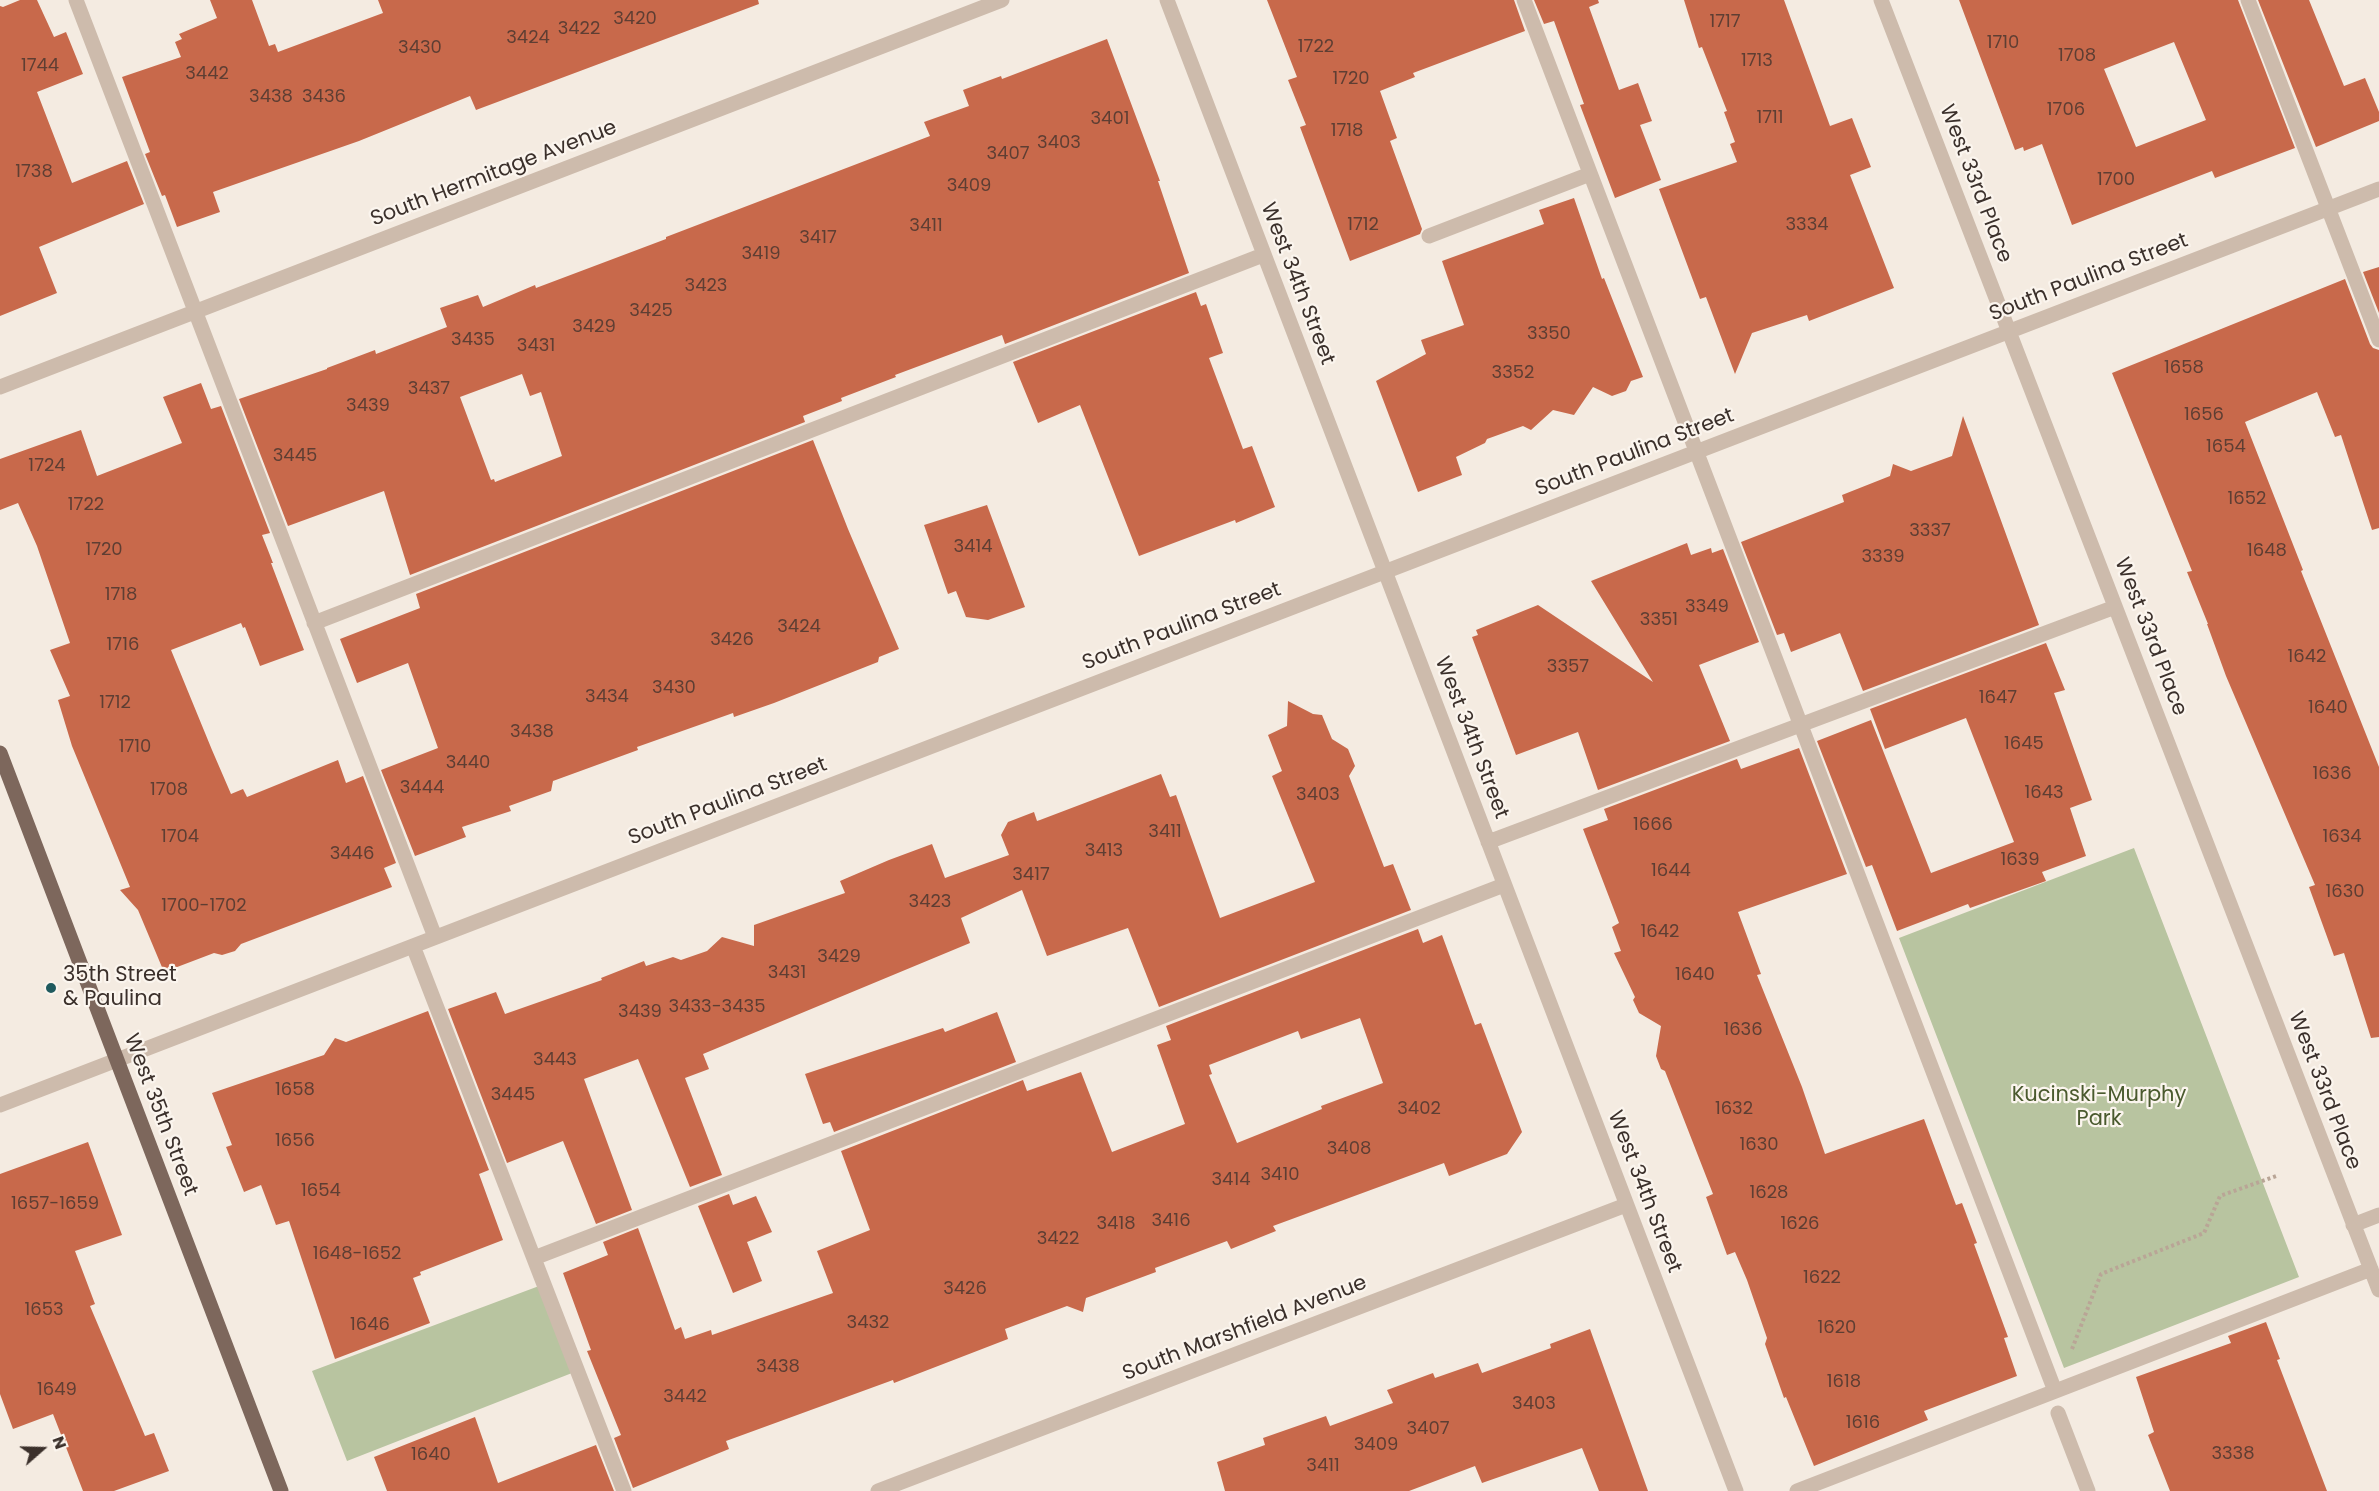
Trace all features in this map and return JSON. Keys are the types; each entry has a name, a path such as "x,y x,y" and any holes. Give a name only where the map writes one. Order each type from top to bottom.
{"main road":[{"name":"West 35th Street","path":"0,753 281,1491"}],"street":[{"path":"76,0 435,937"},
{"name":"South Hermitage Avenue","path":"0,387 1002,0"},
{"name":"West 34th Street","path":"1167,0 1736,1491"},
{"path":"1524,0 2055,1391"},
{"name":"West 33rd Place","path":"1881,0 2379,1290"},
{"path":"2248,0 2379,340"},
{"path":"1429,236 1590,174"},
{"name":"South Paulina Street","path":"0,1105 2379,189"},
{"path":"314,623 1263,255"},
{"path":"1488,842 2115,607"},
{"path":"534,1258 1504,885"},
{"path":"413,946 624,1491"},
{"name":"South Marshfield Avenue","path":"878,1491 1626,1205"},
{"path":"2354,1225 2379,1215"},
{"path":"1797,1491 2371,1269"},
{"path":"2058,1413 2088,1491"}],"path":[{"path":"2055,1391 2101,1274 2204,1233 2220,1196 2276,1176"}],"green space":[{"name":"Kucinski-Murphy Park","path":"2134,848 2299,1277 2064,1368 1899,938"},
{"path":"539,1286 572,1373 347,1461 312,1371"}],"building":[{"path":"20,0 37,0 54,37 66,32 83,74 37,92 72,183 127,161 144,204 39,247 57,293 0,316 0,6 3,7"},
{"path":"210,0 252,0 269,46 275,44 278,52 383,13 378,0 758,0 759,4 476,110 470,96 359,141 213,192 220,212 177,227 165,195 162,196 145,154 150,152 122,77 181,57 175,42 182,39 179,34 217,18"},
{"path":"1267,0 1514,0 1525,31 1413,73 1415,77 1380,91 1397,138 1390,141 1422,229 1420,234 1350,261 1300,127 1306,125 1288,80 1297,77"},
{"path":"1534,0 1598,0 1599,3 1589,7 1619,90 1638,83 1652,121 1640,125 1661,180 1615,198 1580,105 1584,104 1554,21 1544,24"},
{"path":"1684,0 1784,0 1830,126 1852,118 1871,167 1850,175 1894,288 1809,321 1807,315 1752,333 1735,374 1706,297 1700,299 1659,189 1737,162 1730,144 1735,142 1724,112 1727,111 1702,47 1699,48"},
{"path":"1959,0 2238,0 2295,148 2215,178 2212,171 2072,225 2042,144 2024,151 2023,147 2015,150","holes":["2174,42 2206,120 2136,147 2104,69"]},
{"path":"2258,0 2309,0 2344,86 2365,78 2379,112 2379,121 2316,147"},
{"path":"1107,39 1160,181 1158,181 1189,273 1005,344 1002,335 895,375 896,377 841,398 842,401 803,416 805,422 410,575 384,491 288,526 239,399 375,350 376,354 447,327 440,308 478,295 483,307 535,285 536,288 666,239 666,237 930,136 924,122 969,106 963,90 1001,76 1002,79","holes":["522,374 530,396 541,392 562,456 495,482 494,479 491,480 460,397"]},
{"path":"1574,198 1602,279 1604,278 1643,377 1631,381 1626,391 1612,396 1593,387 1574,415 1553,410 1531,430 1523,426 1487,439 1485,443 1456,457 1462,475 1418,492 1376,381 1426,354 1421,340 1464,325 1442,261 1544,224 1539,210"},
{"path":"2379,267 2379,313 2363,272"},
{"path":"2345,279 2370,344 2379,350 2379,528 2372,530 2341,435 2335,437 2317,392 2245,422 2379,767 2379,1037 2371,1038 2344,953 2334,956 2309,887 2315,885 2226,676 2187,572 2192,571 2112,373"},
{"path":"1196,292 1201,306 1206,304 1223,353 1209,358 1243,449 1252,446 1275,507 1236,523 1235,520 1139,556 1080,405 1038,423 1013,362"},
{"path":"201,383 211,409 221,406 270,533 262,535 304,650 260,666 245,627 243,628 241,623 171,650 231,794 243,789 247,797 338,760 346,783 363,776 396,863 384,868 392,887 241,944 235,951 222,955 214,953 164,972 138,910 120,890 130,887 72,746 58,700 70,696 50,650 70,643 37,546 18,503 0,510 0,459 81,430 97,476 182,443 163,397"},
{"path":"1963,416 2039,625 1863,691 1840,633 1791,652 1784,633 1777,635 1741,542 1844,502 1842,495 1890,476 1893,464 1911,471 1952,456"},
{"path":"813,440 899,649 879,657 878,662 774,703 734,717 733,713 637,747 638,750 553,781 551,791 509,806 511,811 462,827 466,837 415,856 381,770 438,748 408,663 357,683 340,639 420,608 416,594"},
{"path":"987,505 1025,607 988,620 966,617 956,591 948,594 924,525"},
{"path":"1687,543 1691,555 1711,548 1712,553 1723,549 1759,642 1699,665 1730,741 1598,790 1578,732 1516,755 1472,637 1478,635 1476,630 1538,605 1653,682 1591,581"},
{"path":"2046,643 2065,690 2054,693 2092,800 2070,808 2086,856 2042,872 2046,881 1970,908 1968,904 1897,931 1872,865 1866,867 1817,741 1871,720 1931,873 2014,842 1966,718 1885,749 1870,709"},
{"path":"1288,701 1313,714 1322,715 1332,739 1348,749 1355,766 1349,776 1384,867 1393,864 1411,910 1159,1007 1128,928 1047,956 1022,890 961,918 970,943 703,1054 709,1069 685,1078 722,1175 690,1187 638,1059 584,1079 632,1210 596,1224 563,1141 507,1163 448,1009 496,992 505,1014 602,980 601,978 644,961 646,966 673,957 681,960 707,951 722,937 754,946 754,925 845,893 840,881 889,860 932,844 945,878 1009,855 1001,835 1008,822 1034,812 1037,821 1161,774 1170,797 1176,795 1220,918 1315,882 1272,776 1282,771 1268,735 1287,726"},
{"path":"1799,748 1847,874 1738,912 1761,974 1757,975 1802,1087 1825,1154 1924,1119 1956,1205 1962,1203 1977,1243 1974,1244 2008,1337 2004,1338 2017,1376 1924,1411 1928,1420 1814,1466 1786,1397 1784,1398 1765,1344 1767,1338 1747,1280 1735,1252 1727,1255 1706,1197 1713,1194 1665,1071 1661,1069 1656,1056 1661,1026 1639,1013 1633,1000 1635,997 1614,953 1621,951 1612,927 1619,923 1583,829 1608,820 1604,809 1737,759 1741,769"},
{"path":"1418,929 1423,943 1442,935 1475,1025 1481,1023 1522,1132 1507,1154 1449,1176 1444,1163 1273,1226 1276,1231 1231,1249 1227,1241 1155,1268 1156,1272 1086,1298 1083,1312 1067,1306 1005,1329 1008,1339 894,1383 893,1380 726,1441 729,1449 633,1488 614,1438 621,1435 587,1351 591,1350 563,1273 608,1255 603,1242 638,1228 675,1330 681,1327 685,1339 711,1330 712,1335 833,1293 817,1251 870,1230 841,1151 1023,1080 1027,1091 1081,1072 1112,1152 1185,1124 1157,1045 1171,1040 1166,1026","holes":["1360,1018 1383,1083 1321,1106 1322,1109 1237,1143 1209,1075 1212,1074 1209,1065 1298,1031 1301,1039"]},
{"path":"428,1011 489,1170 479,1174 503,1240 420,1272 421,1275 413,1278 430,1323 335,1359 289,1221 276,1225 261,1185 244,1192 226,1147 232,1145 212,1093 324,1055 335,1038 346,1042"},
{"path":"997,1012 1016,1062 834,1132 830,1122 823,1124 805,1074 943,1028 945,1032"},
{"path":"88,1142 122,1235 75,1251 95,1304 90,1306 145,1436 154,1433 169,1471 114,1491 83,1491 53,1414 13,1429 0,1394 0,1174"},
{"path":"729,1194 733,1205 756,1196 772,1232 747,1242 762,1281 733,1293 698,1206"},
{"path":"2266,1322 2280,1359 2277,1360 2327,1491 2170,1491 2148,1435 2154,1432 2136,1377 2231,1343 2228,1336"},
{"path":"1590,1329 1648,1491 1599,1491 1582,1448 1482,1483 1475,1466 1409,1491 1225,1491 1217,1462 1265,1445 1263,1438 1326,1416 1330,1426 1393,1403 1387,1390 1433,1373 1435,1378 1478,1363 1482,1373 1551,1348 1550,1344"},
{"path":"475,1417 498,1483 596,1445 614,1491 387,1491 374,1457"}],"place":[{"name":"35th Street & Paulina","path":"51,988"}]}
